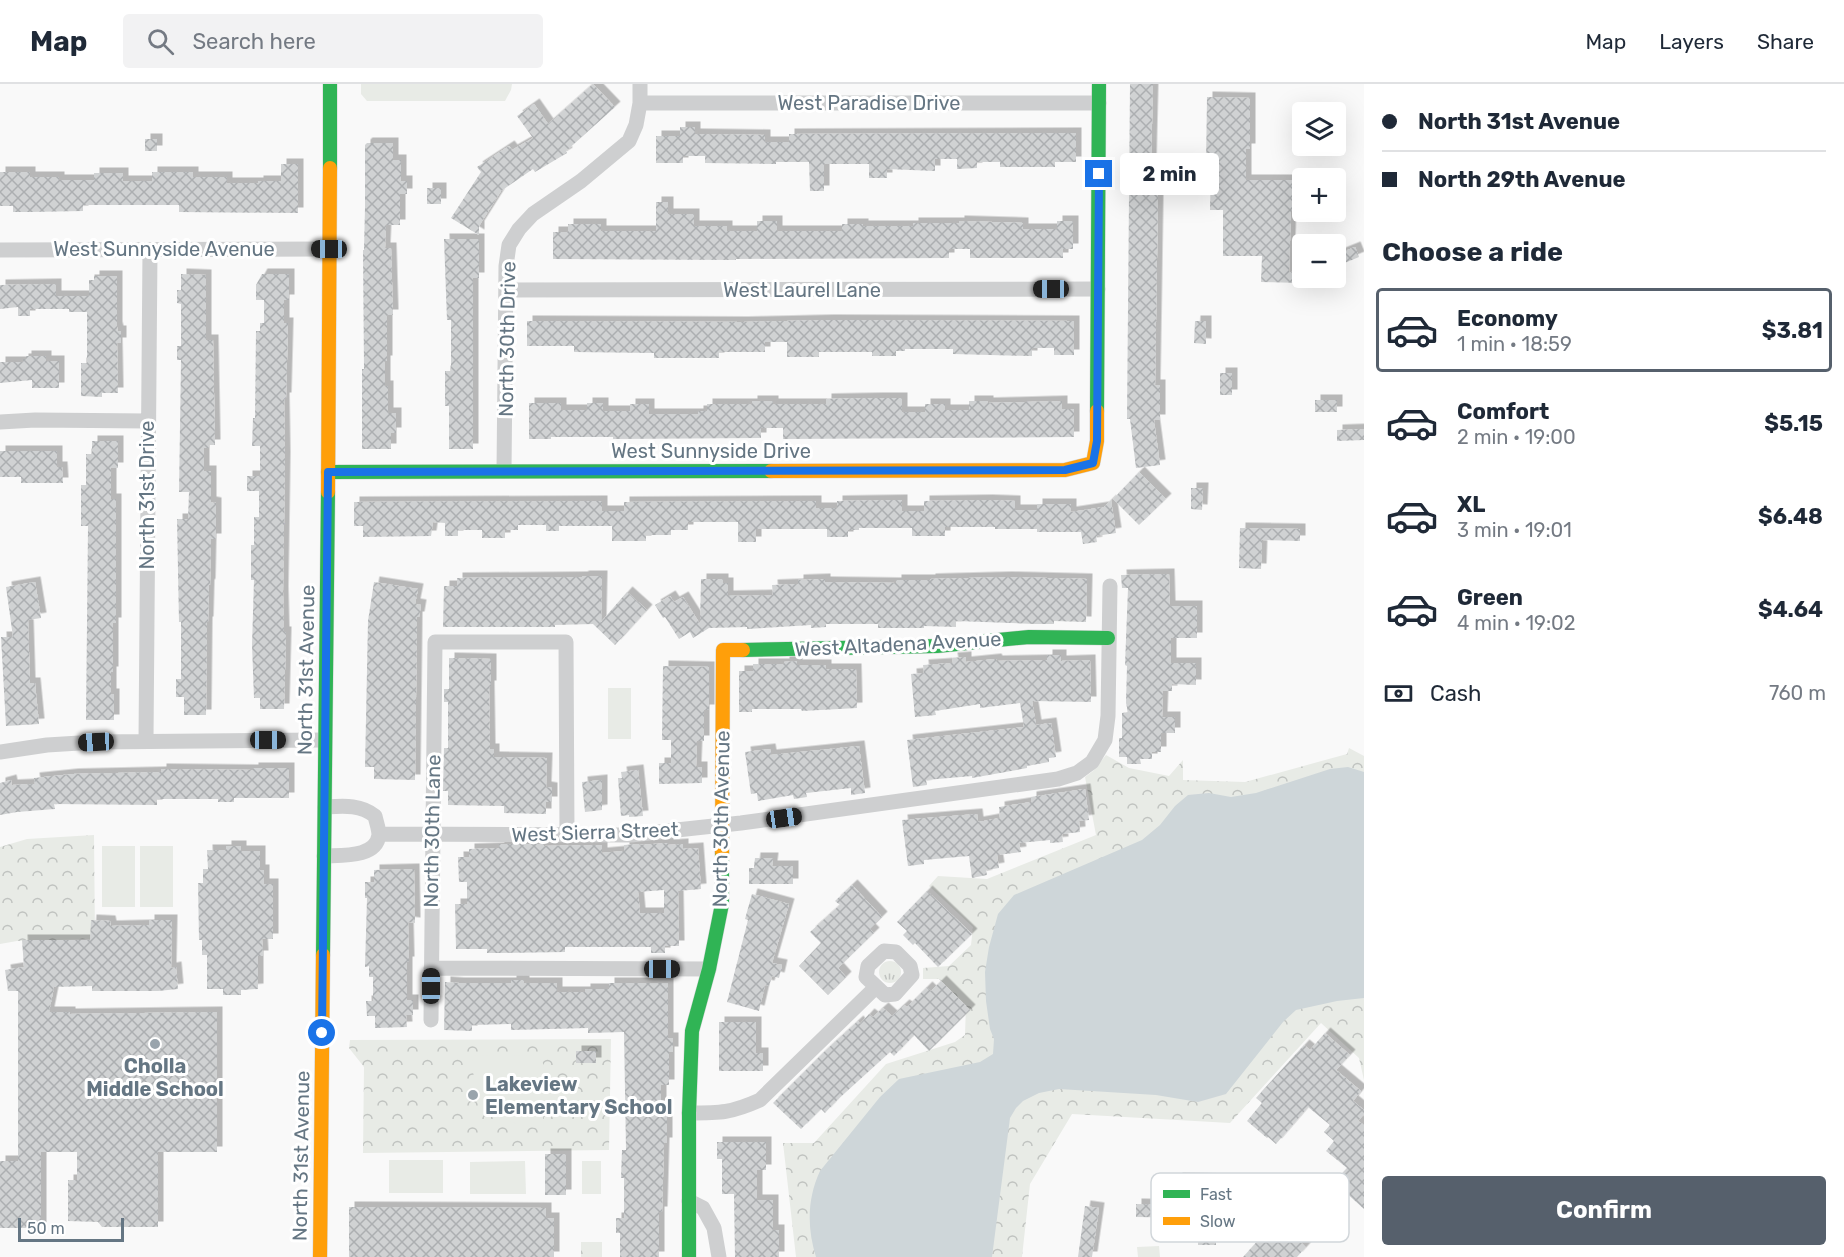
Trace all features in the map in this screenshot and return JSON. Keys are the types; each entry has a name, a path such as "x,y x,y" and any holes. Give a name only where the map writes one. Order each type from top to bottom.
{"street":[{"name":"North 31st Avenue","path":"320,1257 330,84"},
{"name":"North 30th Drive","path":"504,471 506,266 509,245 519,229 533,214 581,181 629,141 636,125 640,103 640,84"},
{"path":"1098,289 1099,84"},
{"name":"West Paradise Drive","path":"640,103 1099,103"},
{"name":"West Sunnyside Avenue","path":"0,250 329,249"},
{"name":"North 31st Drive","path":"146,740 150,250"},
{"name":"West Laurel Lane","path":"506,290 1098,289"},
{"name":"West Sunnyside Drive","path":"328,472 1065,470 1093,463 1097,441 1098,289"},
{"path":"0,422 148,421"},
{"path":"1108,638 1110,586"},
{"name":"West Altadena Avenue","path":"723,650 927,647 1029,636 1108,638"},
{"name":"West Sierra Street","path":"379,834 631,835 722,826 1058,779 1077,773 1092,762 1105,740 1108,716 1108,638"},
{"name":"North 30th Lane","path":"431,1020 435,642 566,642 567,834"},
{"name":"North 30th Avenue","path":"689,1257 689,1113 692,1031 722,904 723,650"},
{"path":"0,752 47,745 146,740 324,740"},
{"path":"324,856 366,852 375,846 379,834 375,816 367,810 353,806 325,807"},
{"path":"431,968 708,969"},
{"path":"689,1113 722,1114 760,1100 876,987"},
{"path":"689,1201 703,1208 714,1228 719,1257"}],"green space":[{"path":"361,84 512,84 505,101 367,101 361,94"},
{"path":"608,688 631,688 631,739 608,739"},
{"path":"1349,748 1364,756 1364,1080 1359,1058 1321,1023 1230,1123 1072,1114 1030,1184 1022,1257 796,1257 783,1143 814,1143 886,1064 955,1042 965,1035 966,1005 939,979 923,979 923,968 949,966 971,945 973,927 929,886 938,876 987,879 1096,835 1085,777 1106,755 1129,768 1169,776 1183,760 1183,780 1245,782 1347,754"},
{"path":"94,835 95,939 17,941 0,944 0,847 27,839"},
{"path":"102,846 135,846 135,907 102,907"},
{"path":"140,846 173,846 173,907 140,907"},
{"path":"890,961 898,964 901,972 898,980 890,983 882,980 879,972 882,964"},
{"path":"611,1039 609,1150 363,1153 364,1067 349,1048 350,1040"},
{"path":"536,1055 544,1065 543,1128 528,1127 501,1117 483,1098 473,1071 472,1056"},
{"path":"389,1160 443,1160 443,1193 389,1193"},
{"path":"525,1161 526,1194 470,1194 470,1162"},
{"path":"582,1161 601,1161 601,1194 582,1194"},
{"path":"581,1242 602,1242 602,1257 581,1257"},
{"path":"1159,1246 1160,1257 1138,1257 1137,1247"}],"shaded area":[{"path":"1348,767 1364,772 1364,998 1296,1010 1283,1022 1226,1094 1198,1102 1156,1095 1059,1089 1039,1093 1023,1101 1010,1118 992,1257 816,1257 811,1235 810,1214 813,1192 820,1171 880,1097 899,1079 980,1062 993,1054 994,1039 990,1029 986,1001 985,972 998,914 1014,895 1142,840 1160,825 1175,806 1188,795 1209,793 1231,797 1256,793 1330,769"}],"building":[{"path":"593,84 615,107 566,151 567,153 535,172 533,169 501,191 479,226 479,235 451,218 481,172 477,167 509,146 512,150 533,138 517,116 534,104 548,124"},
{"path":"1130,84 1153,84 1151,165 1158,165 1155,385 1160,385 1160,420 1154,420 1160,465 1136,468 1130,419 1127,419"},
{"path":"1207,97 1250,98 1250,149 1246,149 1246,180 1292,180 1289,273 1292,272 1292,283 1261,282 1262,256 1223,256 1223,210 1210,210 1211,163 1206,163"},
{"path":"680,127 695,127 695,134 765,135 765,142 789,142 789,134 1076,133 1076,162 1055,162 1055,167 1000,167 1000,162 977,162 977,168 957,169 957,159 935,159 935,171 887,169 887,178 869,178 869,164 824,164 824,191 810,191 809,162 705,163 705,156 683,156 683,163 656,163 656,136 680,136"},
{"path":"145,139 157,139 157,151 145,151"},
{"path":"367,143 393,143 393,160 401,160 401,181 407,181 407,194 400,194 400,225 386,225 385,248 391,248 393,315 387,315 385,386 388,386 388,413 396,413 396,433 391,433 391,449 362,449 363,250 365,145"},
{"path":"281,164 298,164 298,213 179,212 179,205 83,205 83,211 13,212 13,206 0,206 0,172 30,172 30,177 59,177 59,180 94,180 94,173 123,173 123,181 152,181 152,172 193,172 193,177 227,177 227,183 258,183 258,181 281,181"},
{"path":"427,188 441,188 441,204 427,204"},
{"path":"656,202 668,202 668,214 694,214 694,226 727,226 727,231 757,231 757,221 777,221 777,231 842,231 842,224 913,226 913,223 959,223 959,221 1023,223 1023,229 1057,229 1057,221 1073,221 1073,249 1063,249 1063,258 970,258 970,249 949,249 949,258 553,259 553,232 568,232 568,224 601,224 601,231 656,231"},
{"path":"444,239 479,239 479,278 473,278 473,449 449,449 449,406 445,406 445,371 451,371 451,320 447,320"},
{"path":"1355,247 1359,257 1346,262 1346,251"},
{"path":"181,274 206,275 206,340 213,340 215,445 204,448 204,471 211,471 211,502 216,503 216,539 211,539 207,622 206,715 184,715 184,697 176,697 176,679 181,679 177,519 188,519 189,492 179,492 181,360 177,360 177,346 181,346 181,304 177,303 177,290 181,290"},
{"path":"262,274 289,274 289,300 284,300 284,323 288,323 286,398 284,398 283,592 284,632 286,632 284,709 260,709 260,698 254,698 252,645 254,580 251,580 251,545 254,545 254,517 259,517 259,491 247,491 247,476 260,476 260,446 252,446 253,418 255,418 256,331 260,331 260,323 264,323 264,300 256,300 256,285"},
{"path":"94,276 117,276 117,327 118,331 121,331 121,343 117,343 118,393 102,393 102,397 81,396 81,363 87,363 87,312 69,312 69,309 30,309 30,316 18,316 18,307 0,309 0,285 56,284 56,296 89,296 89,280 94,280"},
{"path":"527,321 1074,321 1074,355 1054,355 1054,348 1032,348 1032,356 953,354 953,349 905,349 905,351 896,351 896,356 872,356 872,352 819,352 819,357 787,357 787,342 765,342 765,352 719,352 719,358 654,358 654,353 574,352 574,346 527,346"},
{"path":"1195,321 1206,321 1206,344 1194,343"},
{"path":"26,356 46,356 46,361 59,361 59,388 32,388 32,380 0,383 0,362 23,362"},
{"path":"1220,373 1232,373 1232,395 1220,395"},
{"path":"902,398 902,412 925,412 925,404 945,404 945,410 969,410 969,401 988,401 988,403 1062,401 1062,409 1074,409 1074,437 783,439 783,428 761,428 761,438 551,437 551,439 529,439 529,403 561,403 561,410 587,410 587,403 603,403 603,411 630,411 630,404 649,404 649,414 698,414 698,411 707,411 707,404 752,404 752,401 773,401 773,404 826,404 826,399"},
{"path":"1315,400 1337,400 1337,412 1315,412"},
{"path":"1364,429 1364,440 1337,441 1337,430"},
{"path":"92,441 118,441 118,468 111,468 111,499 116,499 116,623 113,623 113,672 111,672 114,720 86,720 88,526 81,526 81,485 86,485 86,454 92,454"},
{"path":"0,451 57,451 57,467 62,467 63,483 21,483 21,477 0,477"},
{"path":"1139,472 1166,499 1139,525 1113,499"},
{"path":"1191,488 1203,488 1202,510 1191,509"},
{"path":"902,500 902,511 924,511 924,501 987,500 1015,501 1015,510 1037,510 1037,504 1071,504 1071,512 1104,507 1111,500 1116,533 1096,536 1097,542 1083,544 1081,532 1037,532 1037,529 995,529 995,527 945,527 945,536 912,536 912,528 859,528 859,530 848,530 848,537 827,537 827,529 756,529 756,542 738,542 738,522 688,522 688,530 671,530 671,535 646,535 646,541 612,541 612,526 559,526 559,531 546,531 546,525 518,525 518,530 505,530 505,538 482,538 482,530 458,530 458,536 445,536 445,523 433,522 431,536 363,537 363,526 354,526 354,502 602,501 602,511 624,511 624,502 816,501 816,508 837,508 837,501"},
{"path":"1240,528 1300,529 1300,541 1262,540 1261,569 1239,568"},
{"path":"1169,574 1170,606 1197,606 1197,638 1171,638 1171,663 1196,663 1196,685 1172,684 1172,691 1163,691 1162,717 1175,717 1175,733 1161,733 1161,752 1152,752 1152,759 1140,759 1141,764 1127,764 1127,757 1119,757 1122,713 1128,712 1126,703 1127,666 1125,665 1128,588 1122,588 1121,575"},
{"path":"602,576 601,622 627,592 647,610 615,645 593,624 555,625 555,627 443,627 444,586 457,586 457,578"},
{"path":"1006,577 1087,579 1086,622 1054,621 1054,624 1035,624 956,621 956,627 924,626 924,628 878,628 878,624 826,624 826,627 811,628 811,625 747,629 747,627 709,628 693,638 690,632 679,639 655,605 670,596 674,602 683,597 700,624 701,579 723,579 723,583 728,583 728,596 773,595 772,585 798,584 798,580 825,579 825,582 896,583 896,580"},
{"path":"35,582 41,618 28,620 30,683 35,683 39,724 6,726 1,637 13,637 6,587"},
{"path":"374,582 418,589 415,604 421,605 419,617 417,617 415,780 374,779 374,767 365,767 368,621"},
{"path":"1047,655 1061,655 1061,661 1090,660 1091,702 1032,701 1036,725 1051,723 1056,757 1049,758 1049,762 1027,766 1027,768 972,778 972,776 926,780 927,785 913,787 907,740 1024,727 1020,703 980,708 980,704 935,711 936,715 915,717 911,674 924,673 923,665 953,663 952,658 966,657 966,662 996,659 997,661 1047,660"},
{"path":"449,658 491,659 490,749 494,749 494,757 547,758 546,787 552,788 552,802 546,802 546,814 504,813 504,806 448,805 448,791 443,791 444,748 448,748 448,702 444,702 444,689 449,689"},
{"path":"797,661 797,665 826,665 826,669 856,669 857,708 802,711 801,709 752,709 752,712 739,712 739,671 753,671 753,664 784,664 784,662"},
{"path":"663,666 709,667 709,710 704,710 704,741 697,741 696,767 702,767 702,783 659,784 659,763 671,763 671,740 662,740"},
{"path":"859,746 865,793 851,795 851,788 806,793 807,797 794,799 793,795 758,801 757,793 751,794 745,752 770,749 771,755"},
{"path":"253,768 289,768 289,798 234,798 234,802 218,802 218,799 157,799 157,805 54,804 55,809 0,815 0,783 11,780 12,785 35,784 34,778 73,774 161,772 161,769 253,770"},
{"path":"638,770 643,816 621,816 618,778 622,778 621,772"},
{"path":"602,780 602,810 585,812 582,782"},
{"path":"1085,789 1089,820 1079,821 1080,832 1062,834 1063,842 1050,843 1050,840 1019,843 1021,852 997,855 999,868 986,870 987,875 972,878 969,856 924,860 924,864 908,866 902,820 977,814 978,822 1000,818 999,807 1031,802 1031,797"},
{"path":"668,843 668,845 683,844 683,849 698,848 701,889 678,891 679,946 665,946 665,953 651,953 651,947 565,947 565,952 502,953 487,953 487,949 456,949 455,904 467,904 467,882 459,882 458,857 469,857 469,849 499,848 499,844 602,845 602,853 624,851 624,845","holes":["664,890 664,913 640,913 638,892"]},
{"path":"226,846 241,846 241,851 260,851 260,870 264,870 264,884 273,884 273,939 262,939 263,956 258,956 258,989 241,990 241,995 223,995 223,989 207,989 207,955 202,955 202,940 199,940 198,883 203,883 203,869 208,869 207,850 226,850"},
{"path":"755,858 773,858 772,866 793,866 793,884 749,884 749,868 754,868"},
{"path":"414,869 415,923 408,922 409,962 407,962 407,1000 413,1000 413,1015 406,1015 407,1027 375,1028 375,1016 367,1016 366,1001 373,1001 373,977 369,977 369,966 365,967 367,898 365,898 365,882 374,882 374,870"},
{"path":"852,885 882,917 870,929 874,933 838,968 846,977 828,995 799,966 821,943 810,932 840,905 835,901"},
{"path":"927,891 972,934 938,967 915,943 913,945 903,935 907,931 897,922"},
{"path":"752,894 789,904 772,963 782,965 779,978 772,976 769,986 765,985 759,1011 727,1002 748,920 745,919"},
{"path":"91,920 110,921 111,926 149,925 149,920 172,920 171,968 176,967 178,989 92,991 92,986 54,987 49,1012 70,1012 70,1014 217,1012 217,1152 158,1152 158,1227 102,1227 98,1222 68,1221 68,1180 77,1180 77,1152 41,1152 41,1228 0,1228 0,1161 18,1161 18,991 8,991 5,970 24,967 22,940 90,940"},
{"path":"511,980 524,980 524,983 557,983 557,992 609,989 609,983 668,983 668,1038 673,1038 673,1052 669,1052 669,1085 661,1085 661,1116 667,1116 667,1143 664,1143 662,1212 659,1212 659,1257 620,1257 620,1233 616,1233 616,1218 624,1218 624,1178 621,1178 622,1150 626,1150 624,1032 588,1033 588,1028 511,1030 511,1024 472,1025 472,1031 444,1030 445,982 511,983"},
{"path":"941,981 970,1010 929,1051 914,1035 894,1056 890,1052 825,1113 821,1109 801,1129 773,1103 858,1021 860,1024 869,1014 873,1017 883,1008 892,1016 904,1005 907,1007 927,987 931,991"},
{"path":"719,1022 756,1022 756,1053 763,1053 763,1071 719,1071"},
{"path":"1325,1033 1350,1055 1336,1070 1361,1091 1353,1101 1364,1110 1364,1114 1358,1121 1364,1125 1364,1209 1349,1196 1349,1173 1342,1173 1347,1168 1326,1151 1334,1141 1324,1132 1330,1125 1308,1107 1276,1144 1247,1121 1262,1103 1256,1098 1304,1045 1310,1050"},
{"path":"576,1051 596,1051 596,1063 576,1063"},
{"path":"717,1142 766,1142 766,1170 757,1170 757,1200 773,1200 773,1230 779,1230 779,1257 735,1257 734,1194 722,1194 722,1159 717,1159"},
{"path":"545,1154 566,1154 566,1195 545,1195"},
{"path":"1136,1204 1151,1204 1151,1217 1136,1217"},
{"path":"1085,1206 1099,1208 1092,1257 1078,1257"},
{"path":"349,1207 546,1208 546,1218 554,1218 554,1257 349,1257"},
{"path":"1198,1242 1216,1242 1216,1245 1198,1245"},
{"path":"1257,1242 1300,1242 1306,1247 1297,1257 1243,1257"}],"traffic: fast":[{"path":"330,84 330,168"},
{"path":"1097,411 1099,84"},
{"path":"328,472 771,471"},
{"path":"323,955 328,492"},
{"path":"743,650 937,646 1029,637 1108,638"},
{"path":"689,1257 689,1113 692,1031 709,969 722,904 722,852"}],"traffic: slow":[{"path":"328,492 330,168"},
{"path":"771,471 1065,470 1093,463 1097,441 1097,411"},
{"path":"722,852 723,650 743,650"},
{"path":"320,1257 323,955"}],"place":[{"name":"Cholla Middle School","path":"155,1044"},
{"name":"Lakeview Elementary School","path":"473,1095"}],"route":[{"path":"322,1033 328,472 1065,470 1093,463 1097,441 1099,174"}]}
